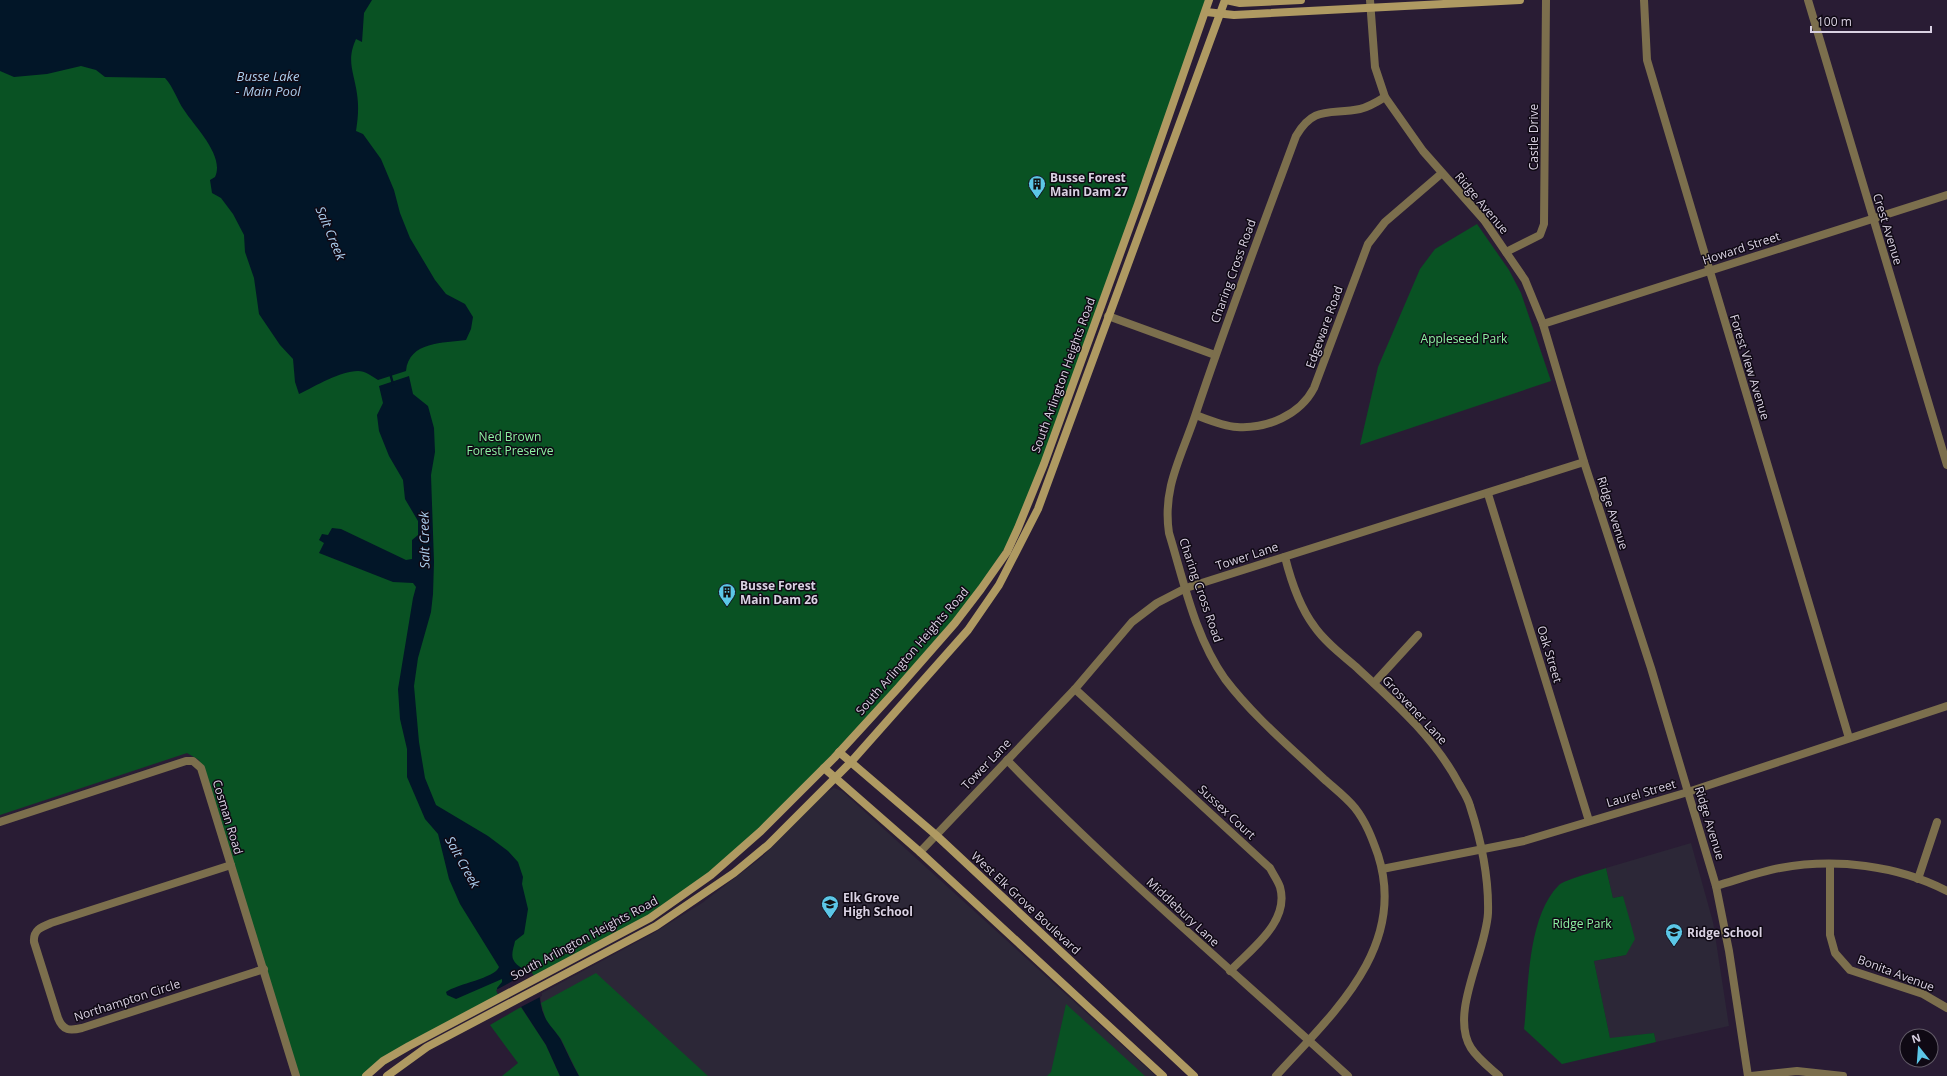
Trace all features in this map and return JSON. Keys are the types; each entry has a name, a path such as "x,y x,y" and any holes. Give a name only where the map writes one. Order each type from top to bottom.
{"main road":[{"name":"South Arlington Heights Road","path":"366,1076 383,1061 650,918 702,883 761,832 824,768 899,688 955,623 1002,558 1018,528 1044,464 1138,204 1209,0"},
{"name":"South Arlington Heights Road","path":"387,1076 427,1047 656,926 722,881 768,845 836,778 968,630 1003,578 1038,509 1225,0"},
{"path":"1225,0 1240,3 1301,0"},
{"path":"1206,12 1220,14 1370,4 1520,0"},
{"name":"West Elk Grove Boulevard","path":"839,752 936,835 1194,1076"},
{"path":"824,768 920,852 1163,1076"}],"street":[{"name":"Castle Drive","path":"1506,252 1540,236 1544,224 1546,0"},
{"name":"Forest View Avenue","path":"1644,0 1647,60 1708,271 1849,738"},
{"name":"Crest Avenue","path":"1808,0 1872,219 1947,465"},
{"name":"Ridge Avenue","path":"1370,4 1375,66 1385,97 1401,122 1442,173 1484,220 1525,280 1542,324 1584,462 1651,668 1716,886 1729,951 1748,1076"},
{"name":"Charing Cross Road","path":"1276,1076 1348,995 1359,979 1377,942 1384,908 1382,869 1369,829 1354,807 1249,708 1225,678 1205,643 1186,588 1169,533 1167,508 1172,478 1196,415 1215,355 1296,136 1303,124 1313,116 1321,113 1366,107 1385,97"},
{"name":"Edgeware Road","path":"1196,415 1226,425 1247,427 1285,417 1302,406 1314,388 1368,244 1385,222 1442,173"},
{"name":"Howard Street","path":"1542,324 1947,195"},
{"path":"1108,316 1215,355"},
{"name":"Tower Lane","path":"920,852 1075,689 1132,622 1157,603 1186,588 1488,494 1584,462"},
{"name":"Oak Street","path":"1488,494 1589,821"},
{"name":"Grosvener Lane","path":"1285,557 1296,592 1321,636 1374,683 1434,744 1454,774 1470,804 1483,850 1488,914 1478,960 1464,1010 1463,1021 1465,1035 1472,1049 1499,1076"},
{"path":"1374,683 1418,635"},
{"name":"Sussex Court","path":"1075,689 1270,868 1280,888 1281,907 1274,925 1230,971"},
{"name":"Laurel Street","path":"1382,869 1524,841 1688,792 1947,706"},
{"name":"Middlebury Lane","path":"1008,760 1060,814 1230,971 1348,1076"},
{"name":"Cosman Road","path":"0,822 186,761 193,761 201,768 296,1076"},
{"path":"1918,879 1937,822"},
{"path":"1716,886 1780,868 1807,864 1830,864 1865,866 1918,879 1947,891"},
{"name":"Bonita Avenue","path":"1830,864 1830,935 1832,945 1838,957 1850,970 1923,994 1947,1008"},
{"name":"Northampton Circle","path":"230,865 41,926 35,934 34,942 51,996 61,1026 71,1031 264,969"},
{"path":"1751,1076 1797,1071 1843,1076"}],"shaded area":[{"name":"Elk Grove High School","path":"834,788 842,791 1156,1076 579,1076 542,1011 540,994 652,934 702,903 761,858 825,793"},
{"name":"Ridge School","path":"1691,843 1713,922 1729,1026 1656,1042 1654,1033 1610,1039 1594,961 1626,955 1623,896 1613,898 1606,868"}],"green space":[{"name":"Ned Brown Forest Preserve","path":"0,0 1209,0 1018,528 955,623 754,838 650,918 502,994 366,1076 296,1076 199,760 187,753 0,815"},
{"name":"Appleseed Park","path":"1477,224 1509,270 1521,293 1551,381 1360,445 1378,367 1420,269 1435,249"},
{"name":"Ridge Park","path":"1606,868 1613,898 1623,896 1635,939 1626,955 1594,961 1610,1038 1654,1033 1656,1042 1562,1064 1524,1029 1531,953 1535,933 1541,915 1549,899 1559,885 1574,878"},
{"path":"596,973 708,1076 579,1076 561,1039 546,1021 541,1003"},
{"path":"1066,1004 1145,1076 1047,1076 1051,1072"},
{"path":"521,1007 546,1045 560,1076 502,1076 518,1063 490,1025"}],"water":[{"name":"Busse Lake - Main Pool","path":"0,0 372,0 364,13 362,42 356,39 351,60 358,103 356,131 363,134 381,159 394,190 400,213 410,238 435,280 446,294 465,304 473,317 471,329 466,340 438,343 421,349 414,354 409,361 406,371 378,380 363,372 358,371 344,373 299,394 295,382 293,359 280,345 259,314 254,278 245,252 244,235 233,214 221,198 212,193 210,180 215,177 217,169 216,160 207,142 184,110 165,78 105,77 96,70 81,66 47,74 14,77 0,71"},
{"path":"409,376 413,394 428,406 434,428 435,452 431,475 434,562 433,594 431,612 418,658 414,686 419,742 425,778 436,805 488,836 508,851 518,862 523,877 522,884 528,909 524,934 515,941 512,957 517,965 529,971 534,976 538,985 544,1015 561,1040 579,1076 560,1076 546,1045 516,999 498,992 497,988 502,982 502,979 456,999 447,995 446,992 451,989 483,978 496,971 499,967 460,904 449,879 438,834 425,819 407,777 407,749 400,719 398,689 416,587 413,583 393,582 319,553 324,543 319,540 322,534 328,535 332,528 341,529 406,560 412,559 412,540 418,535 418,521 405,499 403,480 389,456 379,431 377,415 383,403 379,386"}],"pier":[{"path":"531,971 540,986 542,996 519,1008 515,1000 510,997 498,995 496,990"}],"waterway":[{"name":"Salt Creek","path":"390,373 393,384"}],"place":[{"name":"Busse Forest Main Dam 27","path":"1037,199"},
{"name":"Busse Forest Main Dam 26","path":"727,607"},
{"name":"Elk Grove High School","path":"830,919"},
{"name":"Ridge School","path":"1674,947"}]}
